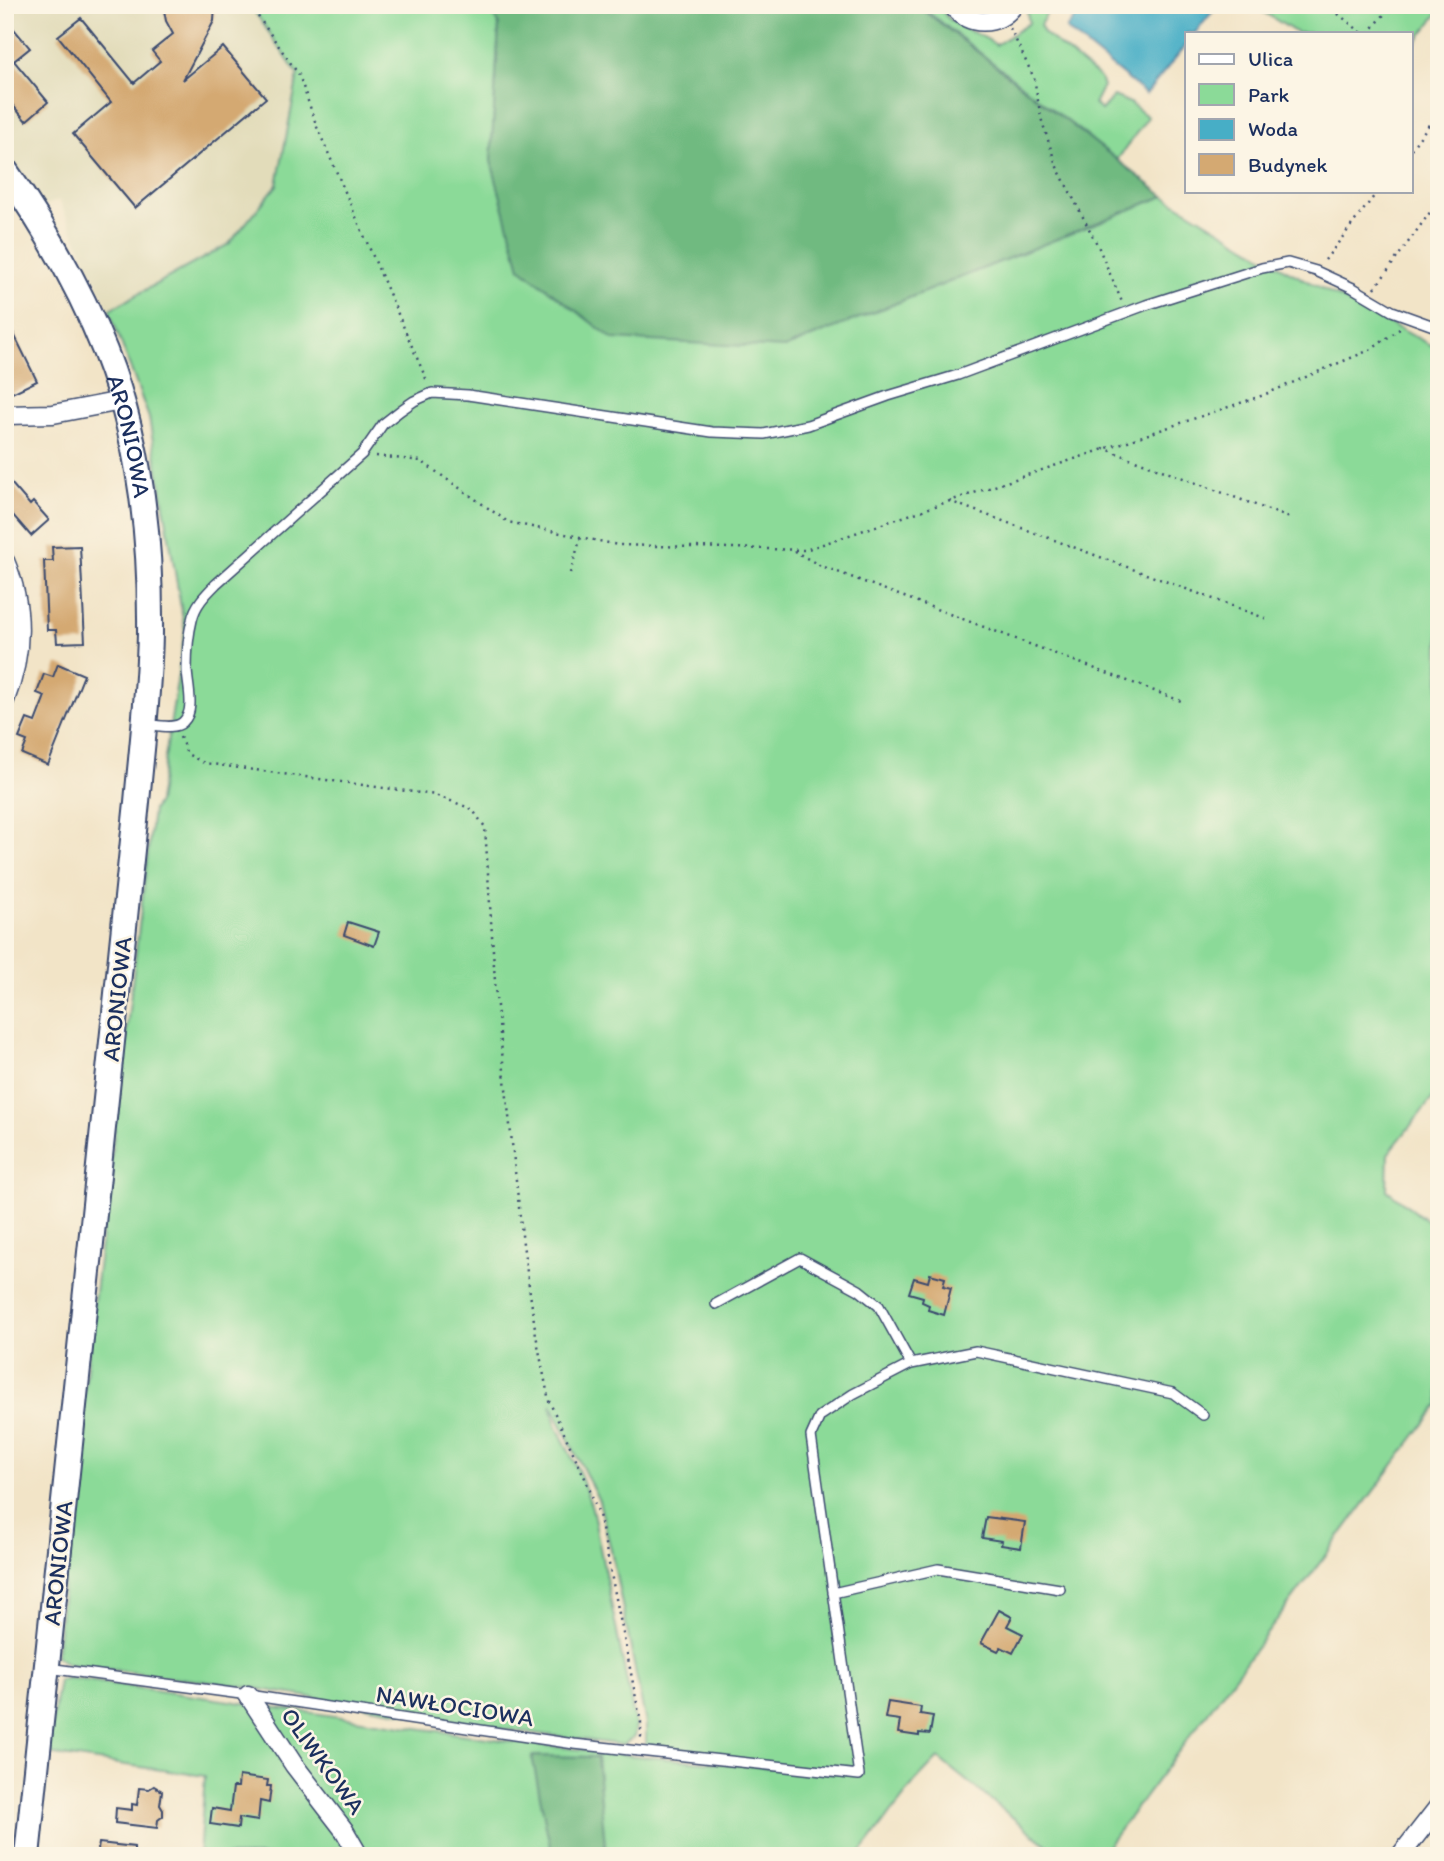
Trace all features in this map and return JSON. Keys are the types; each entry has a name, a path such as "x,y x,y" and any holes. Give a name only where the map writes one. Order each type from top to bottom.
{"street":[{"path":"952,5 964,17 978,22 988,22 1008,11"},
{"name":"ARONIOWA","path":"5,170 36,217 105,349 121,401 138,474 149,572 150,634 144,724 27,1856"},
{"path":"5,415 53,414 121,401"},
{"path":"5,561 18,598 20,635 16,666 5,700"},
{"name":"OLIWKOWA","path":"248,1695 294,1765 344,1830 359,1856"},
{"path":"1400,1856 1439,1806"}],"lane":[{"path":"144,724 175,726 182,723 187,716 190,705 187,669 189,634 192,619 201,601 216,584 362,454 383,424 414,401 432,393 468,395 712,432 764,434 808,425 888,396 958,375 1126,312 1276,264 1288,263 1317,271 1392,311 1439,328"},
{"path":"716,1304 800,1258 859,1290 879,1306 911,1364"},
{"path":"1060,1589 938,1569 833,1593 811,1436 820,1416 853,1394 911,1364 975,1351 1173,1393 1203,1415"},
{"name":"NAWŁOCIOWA","path":"47,1668 637,1752 859,1775 833,1593"}],"path":[{"path":"250,5 299,75 317,127 432,393"},
{"path":"1327,5 1361,32"},
{"path":"1370,32 1392,5"},
{"path":"1008,11 1017,40 1034,78 1041,118 1056,165 1098,246 1126,312"},
{"path":"1412,148 1439,111"},
{"path":"1317,271 1377,192"},
{"path":"1369,297 1439,200"},
{"path":"362,454 421,461 508,522 618,545 804,550 1261,396 1372,349 1413,318"},
{"path":"1103,449 1290,519"},
{"path":"949,500 1270,620"},
{"path":"570,573 581,537"},
{"path":"792,550 820,565 1181,701"},
{"path":"175,726 187,754 204,763 435,795 472,809 485,827 496,997 523,1244 537,1335 549,1401 592,1494 608,1551 641,1723 641,1740 637,1752"},
{"path":"5,754 9,761 5,762"}],"shaded area":[{"path":"5,5 250,5 299,75 277,185 229,244 109,310 59,200 40,208 5,163"}],"green space":[{"path":"250,5 488,5 499,25 491,161 784,348 1164,196 1286,270 1439,349 1439,1090 1388,1154 1387,1190 1439,1230 1439,1404 1100,1856 1061,1856 938,1758 916,1781 858,1856 199,1856 205,1776 47,1754 59,1680 69,1678 515,1742 637,1756 834,1773 646,1747 646,1724 599,1501 551,1404 556,1425 580,1474 592,1508 636,1727 634,1737 623,1745 510,1730 242,1686 67,1664 56,1656 94,1301 153,810 158,802 185,631 149,418 109,310 229,244 277,185 298,75"},
{"path":"488,5 917,5 1164,196 784,348 613,339 520,268 491,161 499,25"},
{"path":"919,5 939,5 957,24 996,45 1029,23 1029,5 1040,5 1048,11 1040,25 1044,33 1100,78 1103,86 1094,104 1101,110 1114,96 1130,103 1148,117 1117,160"},
{"path":"1252,5 1439,5 1439,12 1412,47 1412,32 1295,32"},
{"path":"532,1756 597,1757 606,1856 552,1856"}],"water":[{"path":"1085,5 1210,5 1215,9 1196,32 1185,32 1185,46 1146,94 1066,29"}],"building":[{"path":"163,5 215,5 214,21 183,80 223,47 266,98 135,208 73,134 111,102 58,36 81,18 134,83 160,61 152,51 173,34 166,21"},
{"path":"13,28 30,48 14,61 48,102 26,121 5,96 5,35"},
{"path":"5,316 37,381 10,394 5,386"},
{"path":"5,476 30,505 33,502 49,520 31,536 5,506"},
{"path":"80,546 85,642 57,643 56,630 47,630 44,561 53,561 52,547"},
{"path":"58,664 84,675 48,765 22,754 27,741 19,738 27,719 35,722 45,696 37,693 44,674 53,677"},
{"path":"348,922 379,932 374,946 344,935"},
{"path":"930,1274 945,1278 943,1286 951,1288 944,1315 928,1310 929,1305 922,1302 923,1297 909,1293 914,1278 928,1282"},
{"path":"986,1517 1025,1522 1021,1548 982,1538"},
{"path":"999,1610 1012,1617 1007,1626 1023,1634 1013,1653 1001,1647 998,1651 981,1643"},
{"path":"888,1702 921,1707 920,1714 933,1716 930,1734 919,1733 919,1736 898,1733 900,1720 885,1718"},
{"path":"239,1776 268,1780 267,1786 271,1786 269,1803 260,1801 258,1821 239,1818 238,1828 210,1824 212,1808 230,1811 233,1787 238,1787"},
{"path":"154,1786 162,1791 160,1805 163,1816 158,1820 157,1828 115,1823 116,1808 132,1810 132,1804 137,1805 139,1788 149,1789"},
{"path":"99,1843 134,1847 134,1856 97,1856"}]}
